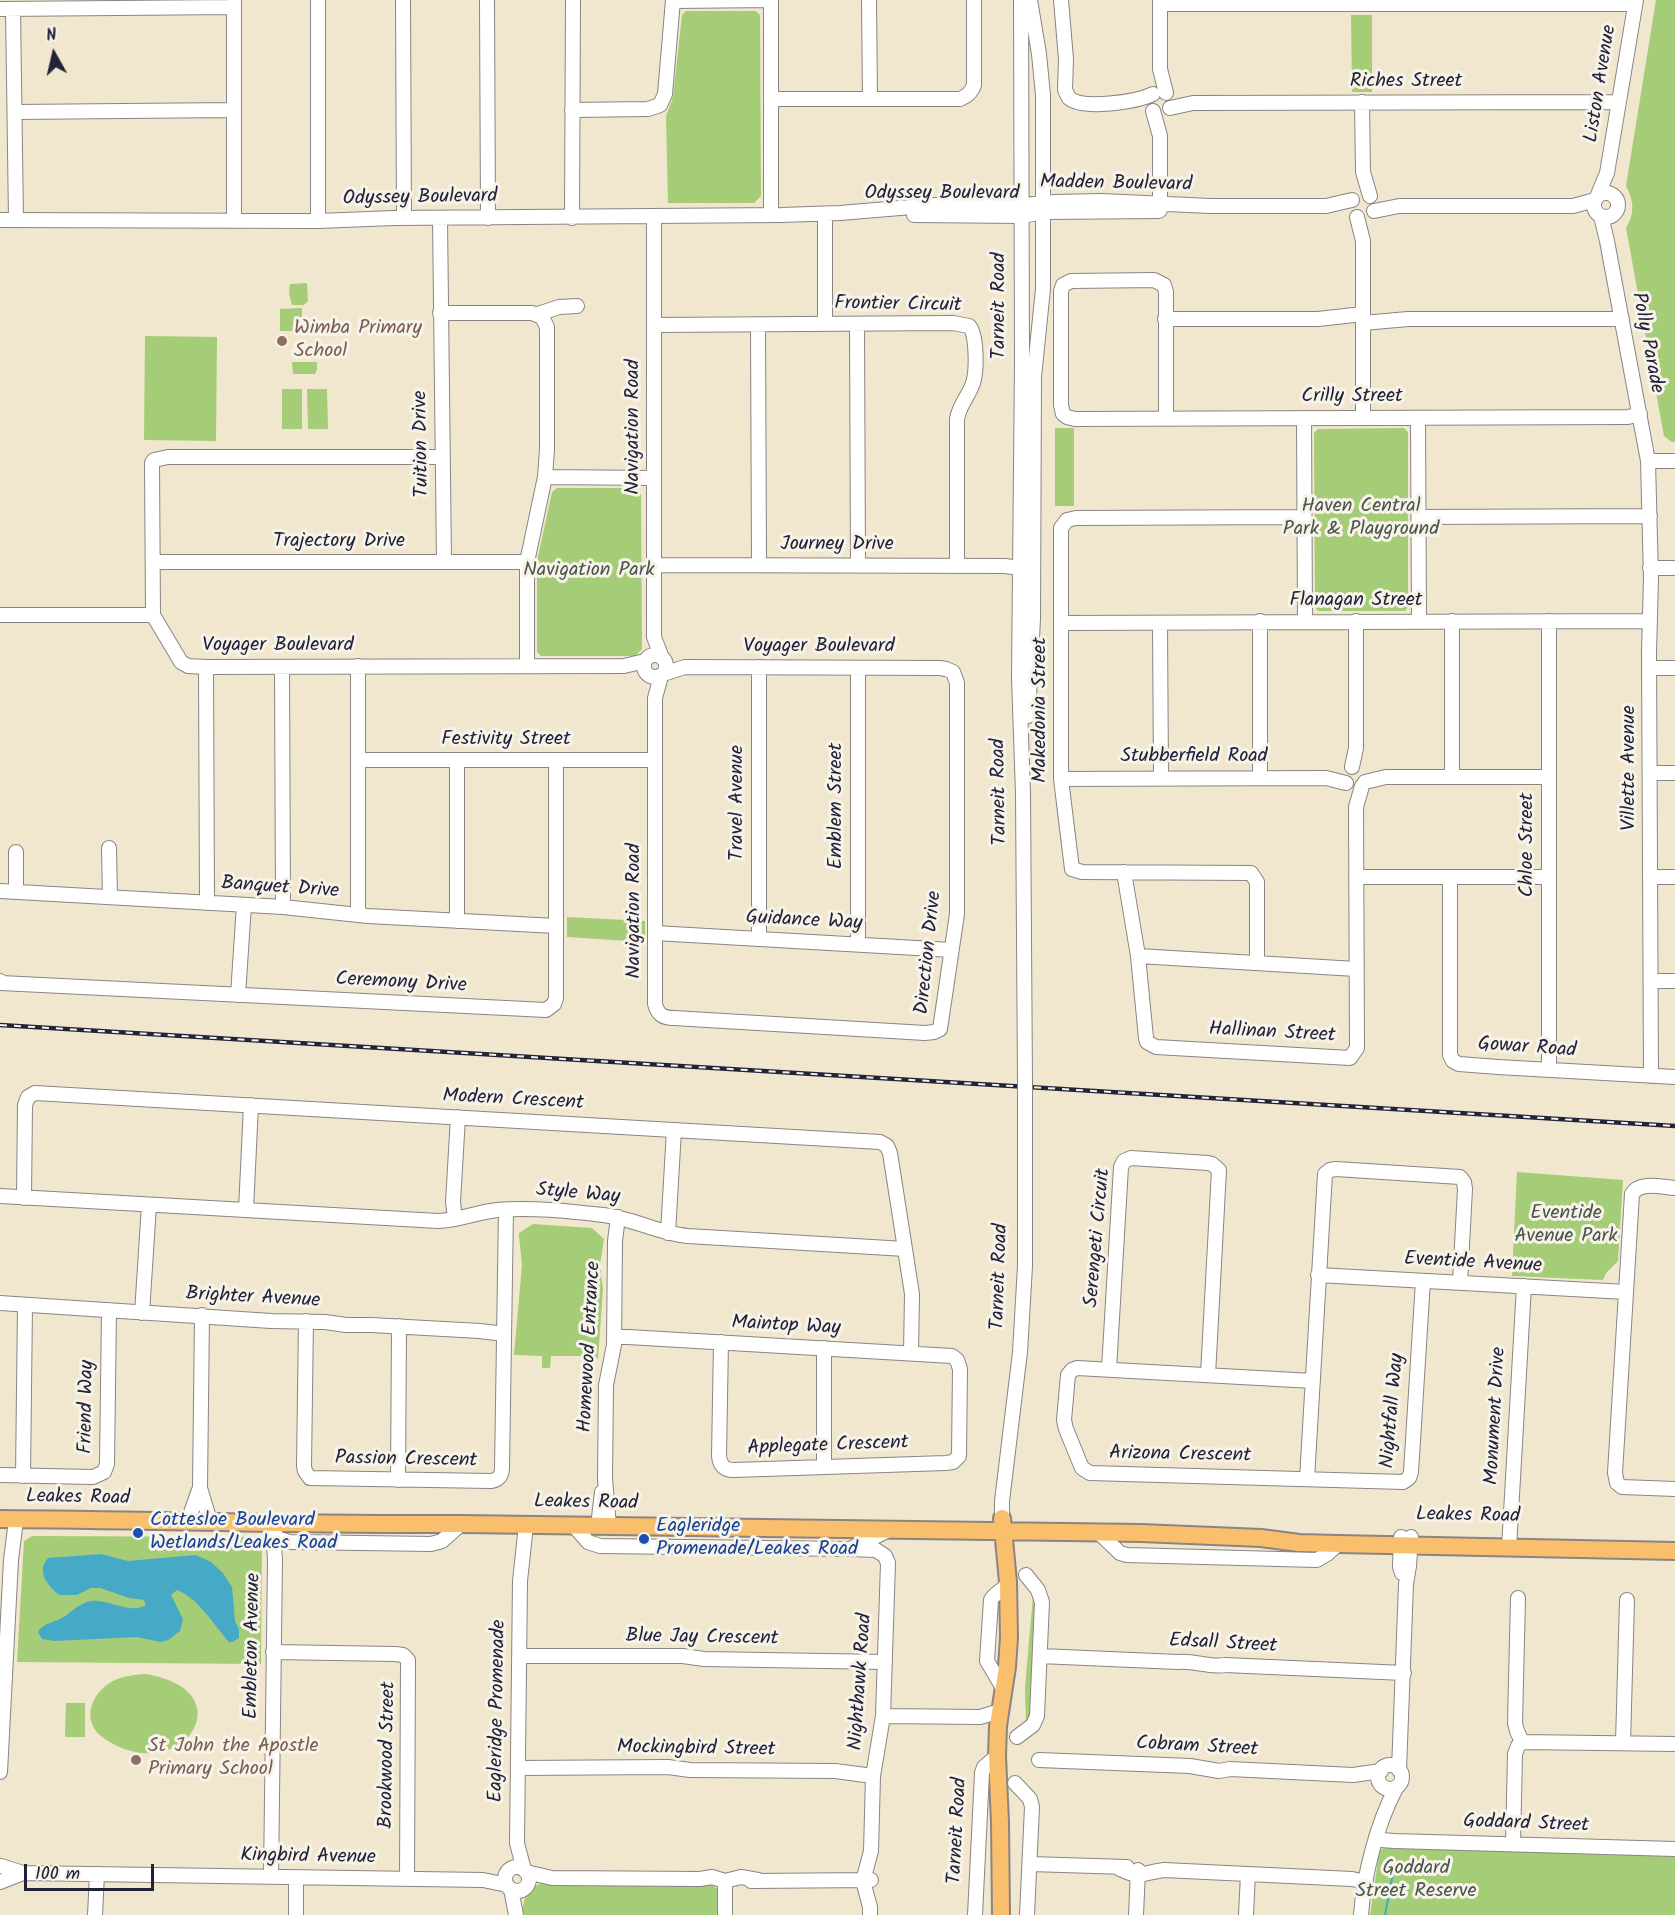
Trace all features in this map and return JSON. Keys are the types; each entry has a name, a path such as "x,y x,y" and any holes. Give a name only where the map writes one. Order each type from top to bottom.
{"main road":[{"name":"Leakes Road","path":"8,1519 210,1521 269,1528 461,1524 891,1529 1003,1524 1098,1532 1261,1538 1299,1543 1406,1541"},
{"name":"Tarneit Road","path":"1000,1915 1000,1822 996,1756 1009,1637 1008,1582 1003,1524"},
{"name":"Leakes Road","path":"1261,1538 1298,1535 1406,1541 1675,1549"}],"street":[{"path":"318,0 318,221"},
{"path":"403,0 404,218"},
{"path":"487,0 488,218"},
{"path":"572,218 573,0"},
{"path":"572,110 648,109 660,105 665,94 673,0 771,0 771,215"},
{"path":"869,0 870,99"},
{"path":"771,99 960,99 969,94 974,85 974,0"},
{"name":"Tarneit Road","path":"1003,1524 1002,1502 1020,1352 1025,1266 1023,781 1019,677 1021,0"},
{"path":"1023,781 1032,654 1034,377 1043,289 1042,88 1030,0"},
{"name":"Riches Street","path":"1061,0 1061,22 1066,58 1065,90 1069,98 1080,103 1619,102"},
{"path":"1160,207 1160,2 1635,2"},
{"name":"Liston Avenue","path":"1601,208 1635,2"},
{"path":"16,220 15,112 7,9 234,4 234,220"},
{"path":"1362,102 1363,418"},
{"path":"15,112 234,110"},
{"name":"Liston Avenue","path":"1607,173 1613,195"},
{"name":"Madden Boulevard","path":"1022,210 1043,207 1210,206 1573,206 1601,208 1605,193 1613,195"},
{"name":"Odyssey Boulevard","path":"0,220 318,221 404,218 771,215 825,214 936,205 1022,210"},
{"name":"Polly Parade","path":"1601,208 1648,461"},
{"path":"825,214 825,324"},
{"name":"Navigation Road","path":"654,216 655,1004 660,1015"},
{"name":"Tuition Drive","path":"440,218 444,562"},
{"name":"Crilly Street","path":"1165,319 1165,290 1162,283 1156,280 1071,281 1063,285 1061,291 1061,405 1065,416 1076,418 1418,418 1628,417 1640,414"},
{"path":"440,313 538,314 559,307 577,306"},
{"path":"527,666 526,562 545,477 547,449 547,327 538,314"},
{"path":"1166,418 1165,319 1622,319"},
{"name":"Frontier Circuit","path":"654,325 961,323 969,326 974,331 975,376 961,404 957,419 957,565"},
{"path":"857,324 858,565"},
{"path":"758,325 759,565"},
{"path":"1304,418 1305,621"},
{"path":"1418,418 1419,621"},
{"path":"0,615 15,621 109,621 153,615 152,463 154,459 442,457"},
{"path":"1020,566 1027,563 1029,558 1028,499 1033,458"},
{"path":"1648,461 1675,461"},
{"name":"Villette Avenue","path":"1648,461 1651,1076"},
{"path":"545,477 654,478"},
{"path":"1419,517 1650,516"},
{"name":"Makedonia Street","path":"1257,962 1257,882 1251,873 1082,872 1072,869 1061,779 1061,532 1062,525 1067,520 1076,518 1304,517"},
{"name":"Trajectory Drive","path":"153,562 526,562"},
{"name":"Journey Drive","path":"655,566 1020,566"},
{"path":"1020,566 1026,568 1033,582"},
{"path":"1650,568 1675,568"},
{"name":"Voyager Boulevard","path":"153,615 182,662 188,666 206,668 624,666 940,668 953,672"},
{"path":"1260,621 1260,778"},
{"path":"1356,621 1356,777 1549,777"},
{"path":"1452,621 1452,777"},
{"name":"Chloe Street","path":"1549,621 1549,1070"},
{"name":"Flanagan Street","path":"1061,623 1650,621"},
{"path":"1160,622 1161,778"},
{"path":"358,666 358,914"},
{"name":"Travel Avenue","path":"759,667 759,939"},
{"path":"206,668 207,903"},
{"path":"282,668 283,907"},
{"name":"Emblem Street","path":"858,668 858,944"},
{"path":"1650,668 1675,668"},
{"name":"Direction Drive","path":"660,1015 669,1018 934,1032 940,1029 957,914 957,682 953,672"},
{"name":"Festivity Street","path":"358,760 655,760"},
{"path":"457,760 457,921"},
{"name":"Ceremony Drive","path":"0,981 546,1010 554,1004 556,998 556,760"},
{"path":"1651,773 1675,773"},
{"name":"Stubberfield Road","path":"1061,779 1356,777"},
{"name":"Hallinan Street","path":"1124,872 1138,956 1146,1038 1150,1045 1346,1059 1353,1055 1357,1048 1356,777"},
{"path":"109,848 110,897"},
{"path":"16,852 16,892"},
{"path":"1356,877 1549,877"},
{"path":"1651,877 1675,877"},
{"name":"Gowar Road","path":"1450,878 1451,1058 1459,1064 1675,1077"},
{"name":"Banquet Drive","path":"0,891 283,907 457,921 556,926"},
{"path":"238,995 244,905"},
{"name":"Guidance Way","path":"656,933 951,950"},
{"path":"1138,956 1356,969"},
{"path":"1651,981 1675,981"},
{"name":"Modern Crescent","path":"24,1198 25,1105 28,1097 33,1094 883,1142 890,1153 912,1294 911,1353"},
{"path":"246,1210 251,1105"},
{"path":"455,1219 453,1202 458,1117"},
{"path":"668,1233 674,1130"},
{"name":"Serengeti Circuit","path":"1109,1370 1120,1167 1127,1159 1153,1159 1208,1162 1219,1170 1208,1375"},
{"path":"1307,1479 1324,1179 1330,1170 1454,1176 1462,1179 1466,1188 1460,1282"},
{"path":"1675,1188 1643,1186 1632,1194 1615,1479 1619,1485 1626,1488 1675,1489"},
{"name":"Style Way","path":"0,1196 438,1221 506,1210 618,1217 668,1233 688,1236 905,1249"},
{"path":"142,1312 149,1205"},
{"name":"Passion Crescent","path":"306,1321 305,1471 310,1478 490,1481 500,1477 506,1210"},
{"name":"Homewood Entrance","path":"604,1526 601,1496 605,1479 606,1385 613,1355 615,1241 618,1217"},
{"name":"Eventide Avenue","path":"1318,1275 1626,1292"},
{"name":"Nightfall Way","path":"1307,1479 1400,1482 1406,1480 1410,1475 1423,1281"},
{"name":"Monument Drive","path":"1510,1543 1524,1286"},
{"name":"Brighter Avenue","path":"0,1303 504,1334"},
{"path":"23,1476 25,1305"},
{"name":"Friend Way","path":"0,1475 93,1477 102,1474 106,1468 109,1310"},
{"path":"202,1315 200,1488 210,1521"},
{"path":"398,1480 399,1326"},
{"name":"Maintop Way","path":"614,1337 911,1353 955,1358"},
{"name":"Applegate Crescent","path":"721,1342 719,1456 721,1466 728,1470 946,1463 955,1460 960,1450 960,1369 955,1358"},
{"path":"824,1348 824,1466"},
{"name":"Arizona Crescent","path":"1109,1370 1080,1368 1070,1372 1067,1379 1064,1420 1076,1453 1087,1472 1307,1479"},
{"path":"1109,1370 1312,1381"},
{"path":"188,1521 200,1488"},
{"path":"0,1772 11,1560 8,1519"},
{"name":"Leakes Road","path":"269,1528 279,1539 291,1542 431,1544 442,1541 461,1524"},
{"name":"Eagleridge Promenade","path":"517,1879 520,1581 516,1555 520,1525"},
{"path":"574,1526 588,1542 600,1546 850,1549"},
{"name":"Embleton Avenue","path":"269,1528 274,1559 272,1877"},
{"name":"Leakes Road","path":"850,1549 891,1529"},
{"path":"1098,1532 1120,1553 1127,1555 1317,1560 1338,1544"},
{"path":"1361,1915 1366,1882 1384,1815 1387,1777 1400,1748 1406,1541"},
{"name":"Embleton Avenue","path":"274,1559 282,1546 291,1542"},
{"name":"Nighthawk Road","path":"850,1549 883,1553 888,1563 883,1716 873,1776 871,1851 874,1865 867,1881 873,1896 870,1911"},
{"path":"1017,1737 1033,1725 1037,1716 1041,1596 1026,1575"},
{"path":"1518,1598 1515,1723 1522,1742"},
{"path":"1623,1743 1627,1600"},
{"name":"Brookwood Street","path":"273,1652 395,1654 403,1655 408,1660 407,1879"},
{"name":"Blue Jay Crescent","path":"520,1656 683,1656 704,1659 885,1662"},
{"name":"Edsall Street","path":"1040,1656 1188,1661 1216,1666 1404,1672"},
{"path":"883,1716 999,1718"},
{"path":"1513,1844 1515,1754 1522,1742 1675,1744"},
{"name":"Tarneit Road","path":"975,1915 982,1773 984,1767 996,1756"},
{"name":"Cobram Street","path":"1039,1760 1190,1766 1219,1771 1230,1769 1387,1777"},
{"name":"Mockingbird Street","path":"518,1768 668,1767 690,1770 835,1772 873,1776"},
{"path":"1015,1783 1030,1799 1032,1807 1028,1915"},
{"name":"Goddard Street","path":"1377,1837 1394,1841 1675,1849"},
{"path":"1030,1864 1118,1868 1129,1874 1153,1867 1164,1870 1352,1879 1366,1882"},
{"path":"0,1882 4,1876 1,1866"},
{"name":"Kingbird Avenue","path":"1,1866 23,1873 296,1878 483,1880 700,1879 712,1877 725,1884 758,1880 867,1881"},
{"name":"Kingbird Avenue","path":"0,1882 23,1873"},
{"path":"1136,1915 1138,1873"},
{"path":"95,1915 97,1874"},
{"path":"1246,1915 1248,1874"},
{"path":"296,1878 296,1915"},
{"path":"516,1913 517,1879"},
{"path":"725,1884 725,1915"}],"green space":[{"path":"1656,0 1675,0 1675,442 1664,436 1626,228 1632,207 1626,186"},
{"path":"686,11 756,11 760,15 761,196 754,203 668,203 666,116 673,97 682,15"},
{"path":"1351,15 1372,15 1372,92 1352,92"},
{"path":"307,283 308,301 304,305 292,305 289,294 290,284"},
{"path":"302,308 302,331 280,331 280,309"},
{"path":"145,336 217,337 216,441 144,440"},
{"path":"292,362 317,362 317,370 315,374 293,374"},
{"path":"282,389 302,389 302,429 282,429"},
{"path":"307,389 327,389 328,429 308,429"},
{"path":"1055,428 1074,428 1074,506 1055,506"},
{"name":"Haven Central Park & Playground","path":"1404,428 1408,432 1408,607 1405,611 1318,611 1315,607 1314,433 1318,429"},
{"name":"Navigation Park","path":"557,488 637,488 641,492 642,649 635,656 541,656 537,652 537,561 552,492"},
{"path":"567,917 645,921 645,942 567,937"},
{"name":"Eventide Avenue Park","path":"1517,1172 1623,1180 1618,1261 1606,1273 1603,1280 1512,1276"},
{"path":"533,1224 592,1228 604,1239 600,1265 603,1289 598,1359 594,1356 551,1356 550,1368 542,1368 542,1356 514,1355 522,1265 519,1233"},
{"path":"32,1536 262,1537 261,1664 17,1662 24,1541"},
{"path":"1036,1594 1033,1715 1026,1725 1025,1687 1033,1596"},
{"path":"145,1674 176,1683 193,1698 198,1715 192,1732 178,1745 158,1753 133,1752 105,1739 92,1725 90,1717 94,1700 105,1686 121,1678"},
{"path":"66,1703 85,1703 85,1737 65,1737"},
{"name":"Goddard Street Reserve","path":"1386,1847 1675,1854 1675,1915 1370,1915 1377,1857 1380,1850"},
{"path":"542,1883 708,1884 719,1891 720,1915 524,1915 523,1905 527,1895"}],"water":[{"path":"101,1554 128,1561 196,1555 211,1562 223,1573 232,1587 239,1638 229,1642 199,1606 177,1590 171,1595 183,1619 180,1631 168,1640 161,1642 136,1637 55,1641 42,1639 38,1632 43,1627 87,1602 98,1601 126,1608 140,1608 146,1605 144,1600 129,1598 100,1588 91,1588 77,1595 59,1595 44,1578 43,1568 48,1558"}],"waterway":[{"path":"1385,1915 1394,1868"}],"railway":[{"path":"0,1025 1675,1126"}],"place":[{"name":"Wimba Primary School","path":"282,341"},
{"name":"Cottesloe Boulevard Wetlands/Leakes Road","path":"138,1533"},
{"name":"Eagleridge Promenade/Leakes Road","path":"644,1539"},
{"name":"St John the Apostle Primary School","path":"136,1760"}]}
